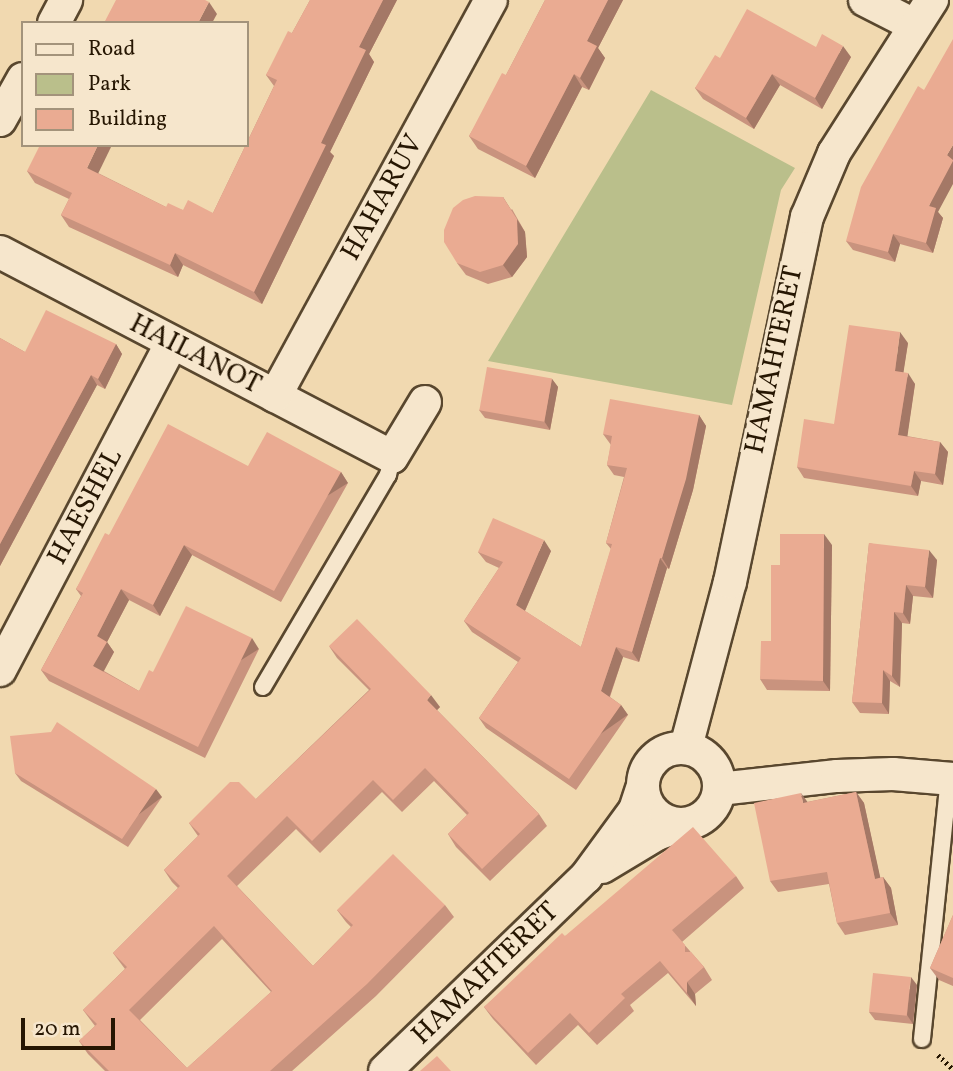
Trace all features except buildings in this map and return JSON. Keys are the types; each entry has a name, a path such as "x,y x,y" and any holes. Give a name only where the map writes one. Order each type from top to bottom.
{"street":[{"path":"55,21 66,0"},
{"name":"HAHARUV","path":"275,396 491,0"},
{"path":"865,0 923,13"},
{"name":"HAMAHTERET","path":"686,747 730,582 807,217 834,153 923,13"},
{"name":"HAILANOT","path":"0,252 171,344 392,457"},
{"name":"HAESHEL","path":"0,670 171,344"},
{"path":"392,457 425,402"},
{"path":"686,747 708,758 716,770 719,789 715,805 706,816 684,824 666,822 647,805 642,789 643,776 652,761 673,748 686,747"},
{"path":"719,789 837,776 893,775 951,779"},
{"name":"HAMAHTERET","path":"385,1071 586,877 635,810 642,789"},
{"name":"HAMAHTERET","path":"586,877 657,834 684,824"}],"lane":[{"path":"263,687 388,475 392,457"},
{"path":"922,1039 951,779"}],"green space":[{"path":"651,90 795,168 781,190 732,405 488,361"}]}
